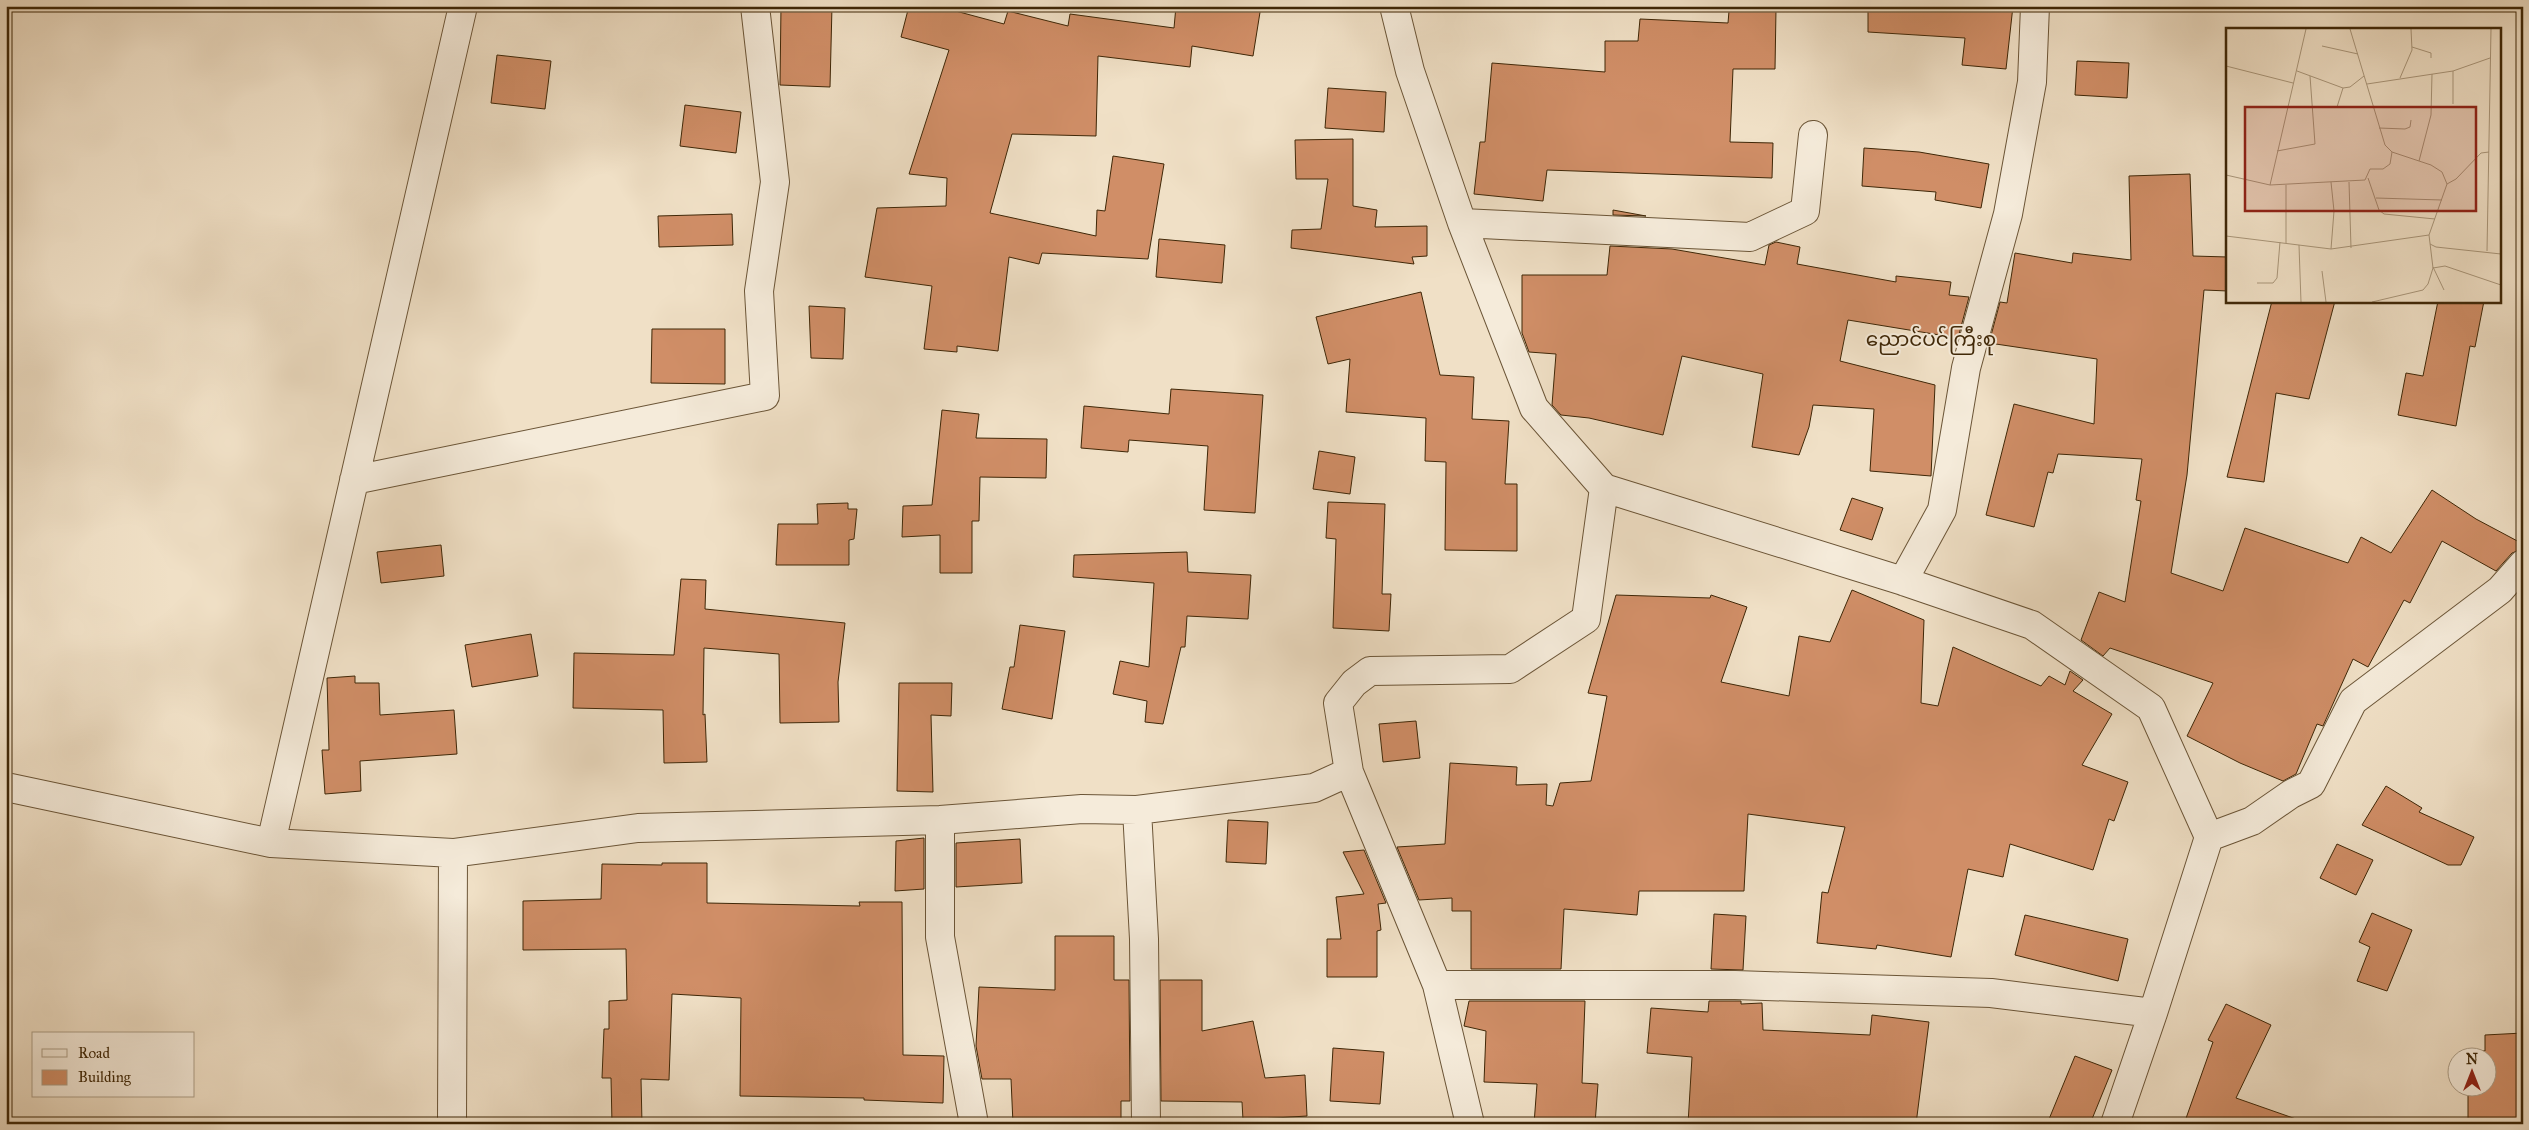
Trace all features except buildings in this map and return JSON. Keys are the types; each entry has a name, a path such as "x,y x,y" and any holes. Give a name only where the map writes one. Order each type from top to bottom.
{"street":[{"path":"271,843 463,6"},
{"path":"354,480 765,396 759,291 775,182 756,6"},
{"path":"1394,6 1410,70 1462,223 1534,408 1604,488 1903,581 2032,625 2151,708 2209,837 2153,1013 2115,1124"},
{"path":"1903,581 1942,510 1966,368 2010,204 2032,82 2035,6"},
{"path":"1462,223 1750,237 1805,211 1813,135"},
{"path":"1470,1124 1437,985 1349,772 1338,703 1354,683 1370,671 1510,669 1586,619 1604,488"},
{"path":"2209,837 2252,821 2291,794 2312,784 2353,701 2500,590 2523,564"},
{"path":"6,787 271,843 453,853 638,828 940,820 1082,809 1137,810 1314,788 1349,772"},
{"path":"1137,810 1144,939 1146,1124"},
{"path":"940,820 940,937 974,1124"},
{"path":"452,1124 453,853"},
{"path":"1437,985 1734,985 1991,993 2153,1013"}],"district":[{"name":"ညောင်ပင်ကြီးစု","path":"1931,339"}]}
